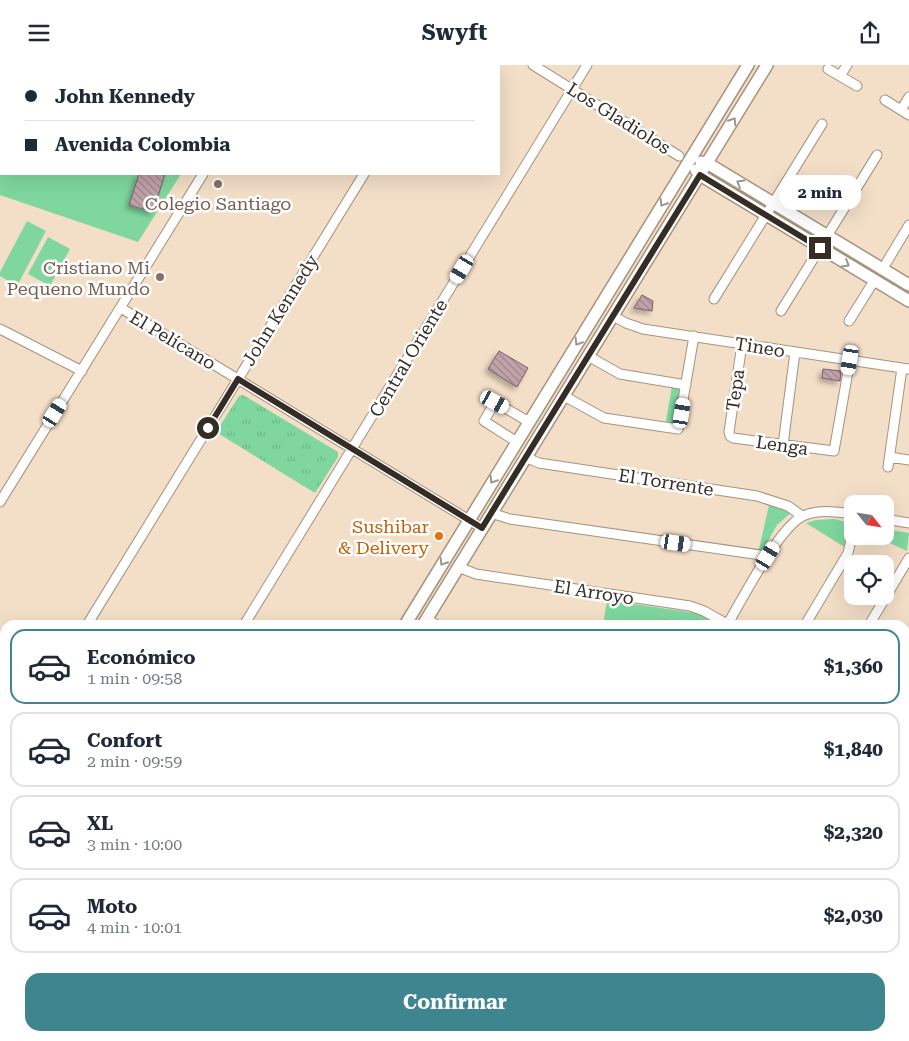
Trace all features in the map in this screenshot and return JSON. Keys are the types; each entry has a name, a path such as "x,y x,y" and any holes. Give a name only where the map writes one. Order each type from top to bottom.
{"main road":[{"path":"408,620 529,422 684,159 748,65"},
{"path":"425,620 767,65"},
{"path":"684,159 707,163 909,285"},
{"path":"684,159 700,175 909,301"}],"street":[{"name":"Los Gladiolos","path":"533,65 684,159"},
{"name":"Central Oriente","path":"247,620 587,65"},
{"path":"840,76 847,65"},
{"path":"828,69 856,86"},
{"path":"885,100 905,112 909,97"},
{"path":"714,299 822,124"},
{"path":"828,236 877,155"},
{"path":"0,502 202,175"},
{"name":"John Kennedy","path":"90,620 363,175"},
{"path":"882,270 909,225"},
{"path":"781,311 820,248"},
{"path":"849,321 874,281"},
{"name":"El Pelícano","path":"121,308 482,528"},
{"name":"Tineo","path":"613,316 638,327 905,369"},
{"path":"0,329 82,371"},
{"path":"564,396 604,418 678,429 694,336"},
{"name":"Tepa","path":"730,436 742,344"},
{"path":"783,445 795,352"},
{"path":"588,356 613,371 624,375 686,385"},
{"name":"Lenga","path":"730,436 733,438 834,451 850,360"},
{"path":"888,467 905,369"},
{"path":"517,442 484,421 495,402 529,422"},
{"name":"El Torrente","path":"526,457 539,463 757,496 788,506 802,516"},
{"path":"890,457 909,460"},
{"path":"730,620 783,533 795,521 802,516 825,511 844,513"},
{"path":"491,513 510,519 768,556"},
{"path":"894,520 909,523"},
{"path":"808,620 848,553 850,545"},
{"path":"872,620 909,558"},
{"name":"El Arroyo","path":"458,567 476,574 690,606 704,611 719,620"},
{"path":"52,1041 58,1041"}],"green space":[{"path":"0,175 180,175 138,242 0,195"},
{"path":"27,221 46,231 17,286 0,276 0,272"},
{"path":"48,237 70,249 50,286 28,274"},
{"path":"672,386 681,388 678,424 665,426"},
{"path":"243,395 338,452 338,457 315,493 216,432 239,396"},
{"path":"769,505 781,506 793,511 777,525 763,550 759,549"},
{"path":"834,519 844,522 844,545 846,545 846,548 806,523 816,520"},
{"path":"894,530 909,533 907,551 894,545"},
{"path":"607,600 695,613 711,620 604,620"},
{"path":"662,614 703,620 661,620"}],"building":[{"path":"139,175 165,175 153,212 129,205"},
{"path":"642,295 653,301 652,311 634,308"},
{"path":"499,351 528,368 517,387 488,369"},
{"path":"823,369 841,371 840,381 822,378"}],"place":[{"name":"Colegio Santiago","path":"218,184"},
{"name":"Cristiano Mi Pequeno Mundo","path":"160,277"},
{"name":"Sushibar & Delivery","path":"439,536"}],"route":[{"path":"208,428 238,379 482,528 700,175 820,248"}]}
